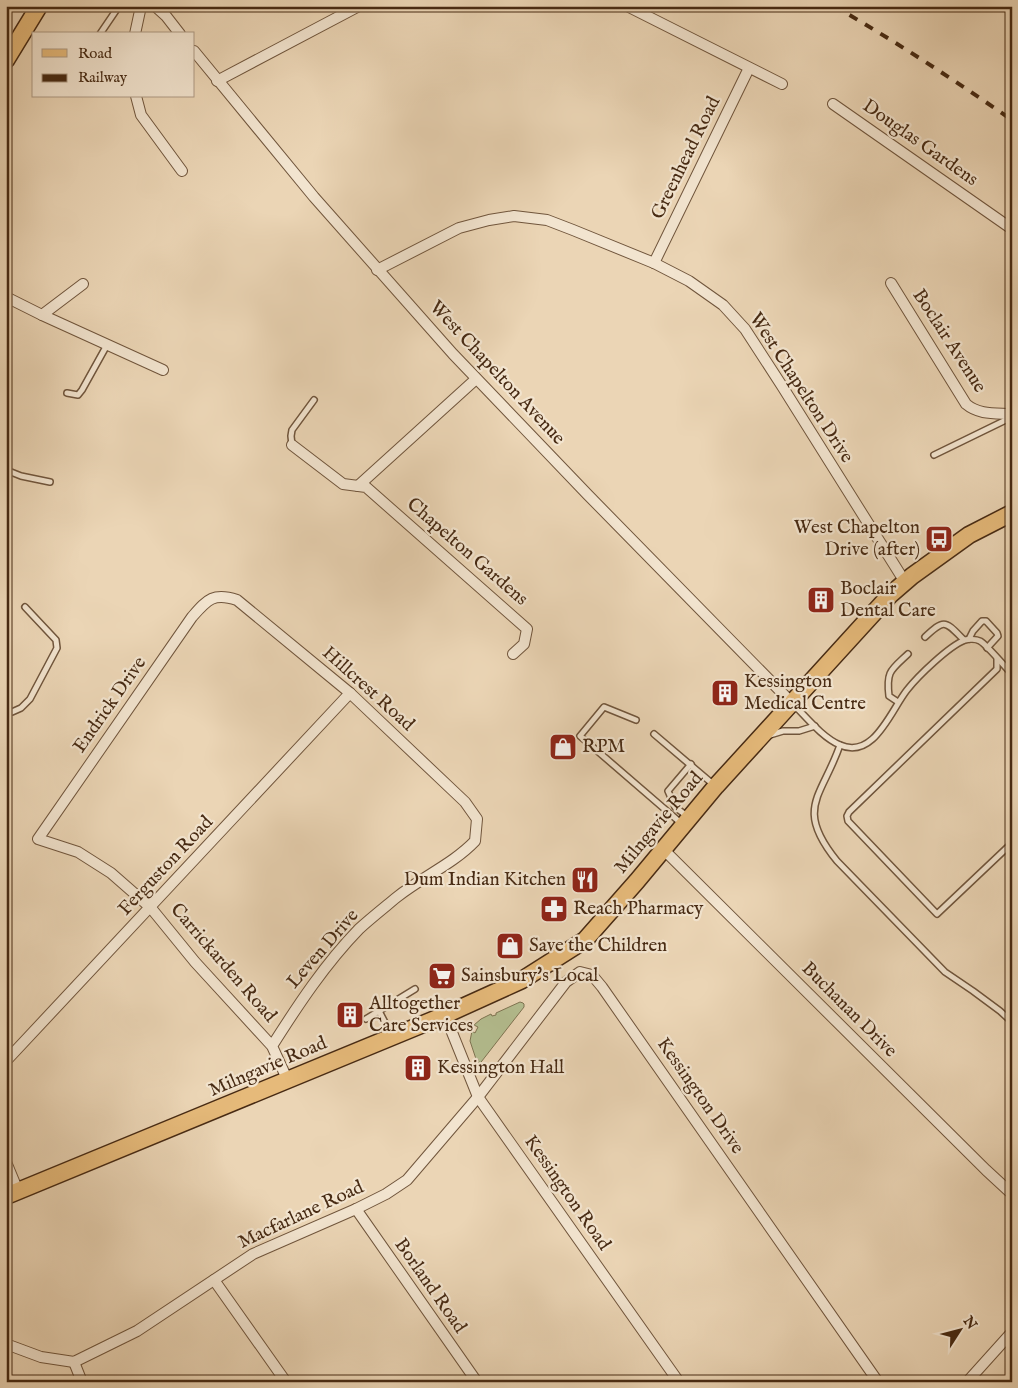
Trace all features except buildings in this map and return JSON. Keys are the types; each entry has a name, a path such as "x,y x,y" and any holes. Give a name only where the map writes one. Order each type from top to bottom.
{"main road":[{"path":"6,60 39,6"},
{"name":"Milngavie Road","path":"12,1194 445,1015 522,980 585,940 631,889 716,786 890,595 922,568 969,535 1012,513"}],"street":[{"path":"135,32 141,6"},
{"path":"154,6 166,16 178,32"},
{"path":"217,81 359,6"},
{"path":"627,6 782,84"},
{"name":"West Chapelton Avenue","path":"195,52 314,197 476,379 690,600 792,702"},
{"name":"Greenhead Road","path":"654,263 749,68"},
{"path":"137,98 141,115 182,171"},
{"name":"Douglas Gardens","path":"833,104 1012,229"},
{"name":"West Chapelton Drive","path":"378,270 459,228 514,216 547,220 654,263 689,281 723,305 745,329 905,582"},
{"name":"Boclair Avenue","path":"891,283 966,404 972,409 981,412 1012,416"},
{"path":"42,315 83,284"},
{"path":"6,297 163,370"},
{"path":"358,486 476,379"},
{"name":"Chapelton Gardens","path":"292,445 343,484 366,487 528,629 524,644 513,654"},
{"name":"Hillcrest Road","path":"216,596 228,596 237,600 350,694 465,802 477,819 476,830"},
{"name":"Endrick Drive","path":"38,840 192,617 204,604 216,596"},
{"name":"Ferguston Road","path":"6,1061 350,694"},
{"name":"Leven Drive","path":"272,1046 297,1006 360,929 400,895 465,852 476,842 476,830"},
{"name":"Carrickarden Road","path":"38,840 78,852 111,873 151,908 195,962 272,1046 288,1081"},
{"name":"Buchanan Drive","path":"664,849 1012,1194"},
{"name":"Kessington Drive","path":"478,1098 566,982 580,972 592,975 878,1382"},
{"name":"Kessington Road","path":"445,1015 478,1098 679,1382"},
{"name":"Macfarlane Road","path":"74,1362 137,1331 253,1254 386,1194 407,1180 478,1098"},
{"path":"6,1162 12,1194"},
{"name":"Borland Road","path":"356,1209 477,1382"},
{"path":"214,1280 286,1382"},
{"path":"967,1382 1012,1332"},
{"path":"6,1344 41,1357 74,1362 82,1382"}],"lane":[{"path":"101,32 119,6"},
{"path":"67,393 78,395 107,344"},
{"path":"292,445 292,430 314,400"},
{"path":"934,455 1012,416"},
{"path":"6,470 21,476 50,482"},
{"path":"6,710 12,712 21,708 30,699 57,648 56,640 25,607"},
{"path":"792,702 815,726 840,745 854,748 870,741 880,732 908,688 944,654 966,640 982,621 986,622 998,633 998,636 987,648"},
{"path":"925,638 938,625 944,624 951,627 966,640 980,641 1012,674"},
{"path":"898,702 890,696 887,682 890,671 908,654"},
{"path":"997,659 997,669 847,816 848,821 937,914 1012,843"},
{"path":"636,720 604,707 580,736 686,822"},
{"path":"761,738 783,731 798,731 815,726"},
{"path":"654,734 716,786"},
{"path":"840,745 836,758 816,798 814,818 820,837 837,860 945,972 1000,1011 1012,1022"},
{"path":"686,822 675,807 668,791 691,764"},
{"path":"366,1019 415,989"},
{"path":"379,1011 392,1037"}],"green space":[{"path":"520,1002 524,1004 524,1007 478,1066 477,1063 479,1062 476,1059 470,1041 472,1031 475,1033 478,1027 474,1025 491,1014 492,1016 496,1015 496,1013"}],"railway":[{"path":"834,6 924,61 1012,120"}],"place":[{"name":"West Chapelton Drive (after)","path":"939,539"},
{"name":"Boclair Dental Care","path":"821,600"},
{"name":"Kessington Medical Centre","path":"725,693"},
{"name":"RPM","path":"563,747"},
{"name":"Dum Indian Kitchen","path":"585,880"},
{"name":"Reach Pharmacy","path":"554,909"},
{"name":"Save the Children","path":"510,946"},
{"name":"Sainsbury's Local","path":"442,976"},
{"name":"Alltogether Care Services","path":"350,1015"},
{"name":"Kessington Hall","path":"418,1068"}]}
